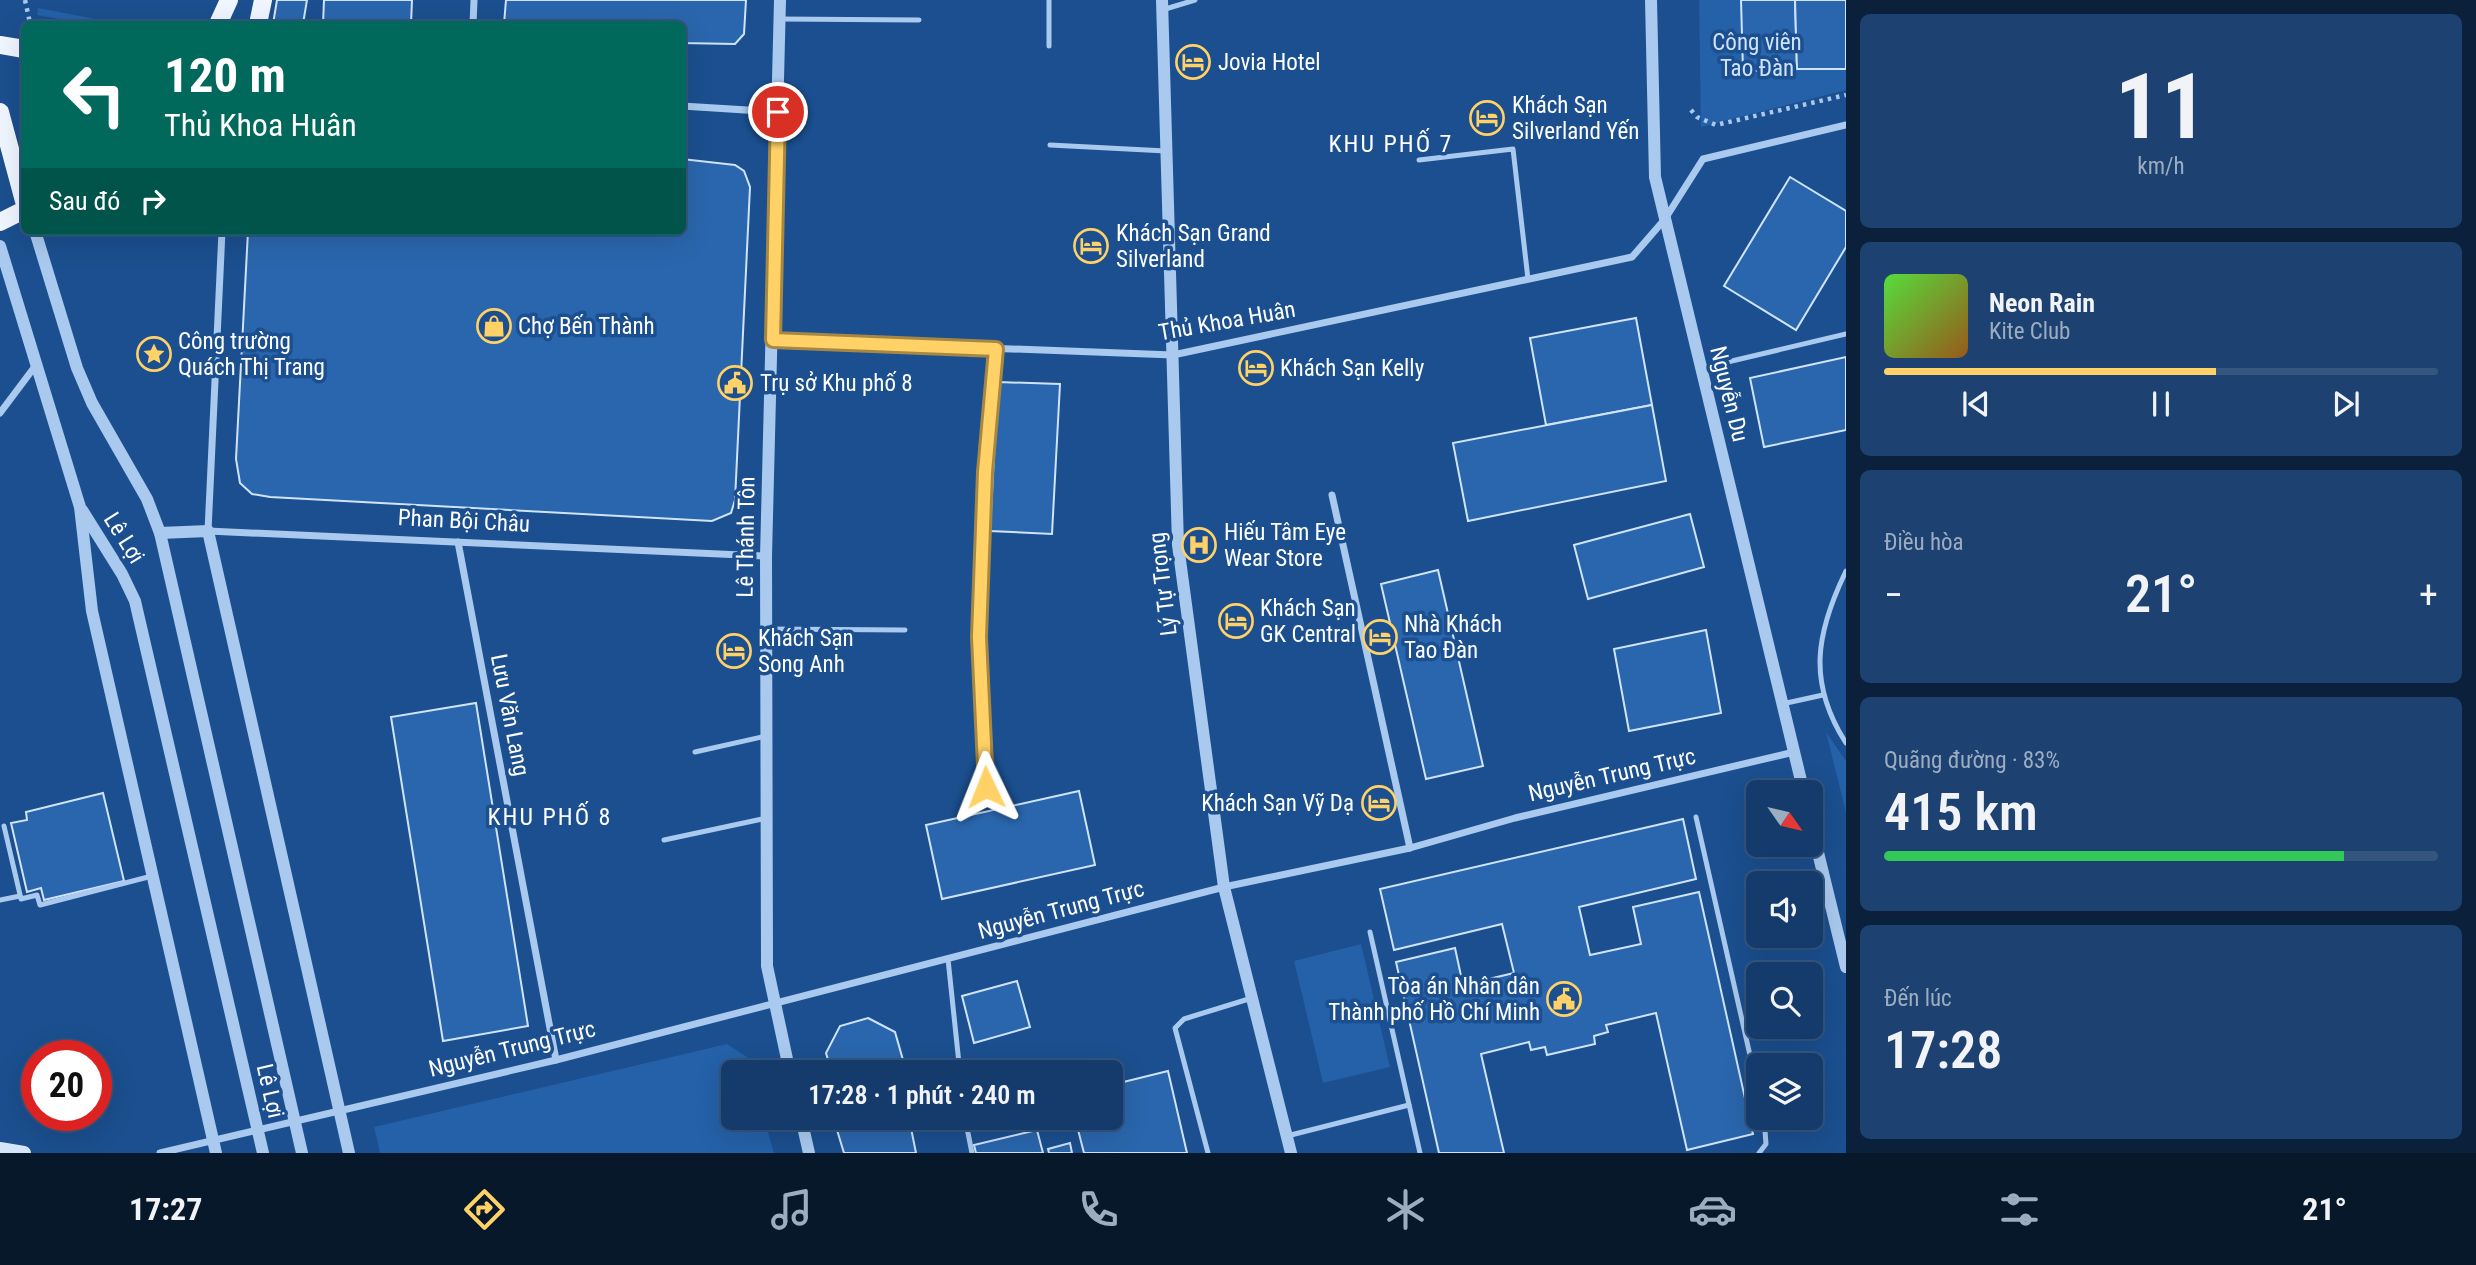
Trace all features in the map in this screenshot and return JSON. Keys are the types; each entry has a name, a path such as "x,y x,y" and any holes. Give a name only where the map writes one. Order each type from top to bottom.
{"main road":[{"path":"219,21 229,0"},
{"path":"259,21 263,0"},
{"path":"0,45 21,48"},
{"path":"0,112 14,177 21,194"},
{"path":"0,222 21,212"},
{"path":"0,1149 24,1153"}],"street":[{"path":"473,21 474,0"},
{"name":"Lê Thánh Tôn","path":"780,0 766,556 767,966 787,1060"},
{"name":"Nguyễn Du","path":"1651,0 1655,177 1801,780"},
{"name":"Lý Tự Trọng","path":"1162,5 1178,545 1224,887 1291,1153"},
{"path":"686,106 778,112"},
{"name":"Thủ Khoa Huân","path":"773,340 1172,355 1632,257 1665,219 1703,159 1846,125"},
{"path":"36,235 77,368 92,403 148,499 160,533"},
{"path":"222,235 208,531 349,1153"},
{"path":"0,246 80,507"},
{"path":"0,413 36,365"},
{"path":"1332,495 1410,848"},
{"name":"Lê Lợi","path":"80,507 92,611 214,1147"},
{"name":"Lê Lợi","path":"80,507 122,574 135,601 263,1153"},
{"name":"Phan Bội Châu","path":"160,533 208,531 766,556"},
{"name":"Lê Lợi","path":"160,533 302,1153"},
{"name":"Lưu Văn Lang","path":"458,542 555,1060"},
{"name":"Nguyễn Trung Trực","path":"160,1153 214,1147 294,1120 555,1060 1224,887 1410,848 1515,818 1794,752"},
{"path":"1819,858 1846,967"},
{"path":"804,1130 809,1153"}],"lane":[{"path":"1049,0 1049,46"},
{"path":"1162,5 1195,0"},
{"path":"779,19 919,20"},
{"path":"1050,145 1166,150"},
{"path":"1419,160 1513,149 1528,279"},
{"path":"1702,368 1846,334"},
{"path":"986,787 979,637 985,472 996,349"},
{"path":"1846,571 1830,609 1819,657 1823,695 1835,726 1846,743"},
{"path":"766,629 905,630"},
{"path":"1782,705 1823,695"},
{"path":"695,752 766,736"},
{"path":"1696,817 1749,1053"},
{"path":"664,840 767,818"},
{"path":"4,826 20,896"},
{"path":"0,900 37,895 40,905 152,876"},
{"path":"1370,932 1420,1153"},
{"path":"948,959 959,1060"},
{"path":"1208,1153 1175,1028 1184,1019 1252,998"},
{"path":"1287,1136 1409,1105"},
{"path":"967,1130 972,1153"},
{"path":"1759,1153 1766,1144 1765,1130"}],"path":[{"path":"24,0 29,21"},
{"path":"1691,110 1697,117 1716,125 1846,95"}],"green space":[{"name":"Công viên Tao Đàn","path":"1699,0 1846,0 1846,90 1701,127"},
{"path":"38,8 106,21 70,21 37,15"},
{"path":"1826,732 1846,761 1846,813"},
{"path":"1361,944 1390,1067 1323,1083 1294,961"},
{"path":"727,1044 748,1060 721,1060 721,1130 767,1130 774,1153 380,1153 374,1127"}],"building":[{"path":"277,0 307,0 304,21 274,21"},
{"path":"324,0 412,0 411,21 323,21"},
{"path":"506,0 746,0 744,34 735,44 686,43 686,21 504,21"},
{"path":"1741,0 1795,0 1797,69 1743,71"},
{"path":"1795,0 1846,0 1846,69 1797,69"},
{"name":"Chợ Bến Thành","path":"686,159 735,165 744,171 750,187 735,500 731,513 712,521 270,497 252,494 240,483 236,459 248,235 686,235"},
{"path":"1790,177 1846,211 1846,247 1796,330 1724,286"},
{"path":"1636,318 1652,405 1546,425 1530,338"},
{"path":"1846,357 1846,430 1764,447 1750,378"},
{"path":"998,382 1060,384 1052,534 990,531"},
{"path":"1652,405 1666,481 1468,521 1453,443"},
{"path":"1690,514 1704,567 1588,599 1574,545"},
{"path":"1438,570 1483,766 1426,779 1381,584"},
{"path":"1706,630 1721,713 1629,731 1614,649"},
{"path":"476,703 528,1026 443,1041 391,717"},
{"path":"1079,791 1095,865 942,899 926,825"},
{"path":"103,793 124,881 44,900 41,888 27,892 11,823 27,820 26,812"},
{"name":"Tòa án Nhân dân Thành phố Hồ Chí Minh","path":"1683,819 1696,879 1579,907 1590,955 1641,944 1633,907 1699,892 1746,1103 1746,1130 1752,1130 1753,1134 1687,1150 1656,1013 1606,1025 1608,1032 1594,1036 1595,1044 1547,1055 1545,1047 1531,1050 1529,1042 1481,1054 1504,1153 1439,1153 1396,962 1455,948 1463,985 1514,973 1502,924 1394,950 1380,889"},
{"path":"1017,981 1030,1027 974,1043 962,996"},
{"path":"868,1018 895,1032 903,1060 828,1060 826,1053 840,1026"},
{"path":"1168,1071 1187,1153 1084,1153 1078,1130 1123,1130 1123,1082"},
{"path":"837,1130 911,1130 916,1153 844,1153"},
{"path":"1037,1130 1043,1153 976,1153 974,1145"},
{"path":"1070,1143 1072,1153 1049,1153 1048,1149"}],"place":[{"name":"Jovia Hotel","path":"1193,62"},
{"name":"Khách Sạn Silverland Yến","path":"1487,118"},
{"name":"Khách Sạn Grand Silverland","path":"1091,246"},
{"name":"Chợ Bến Thành","path":"494,326"},
{"name":"Công trường Quách Thị Trang","path":"154,354"},
{"name":"Khách Sạn Kelly","path":"1256,368"},
{"name":"Trụ sở Khu phố 8","path":"735,383"},
{"name":"Hiếu Tâm Eye Wear Store","path":"1199,545"},
{"name":"Khách Sạn GK Central","path":"1236,621"},
{"name":"Nhà Khách Tao Đàn","path":"1380,637"},
{"name":"Khách Sạn Song Anh","path":"734,651"},
{"name":"Khách Sạn Vỹ Dạ","path":"1379,803"},
{"name":"Tòa án Nhân dân Thành phố Hồ Chí Minh","path":"1564,999"}],"district":[{"name":"KHU PHỐ 7","path":"1391,144"},
{"name":"KHU PHỐ 8","path":"550,817"}],"route":[{"path":"778,112 773,340 996,349 985,472 979,637 986,787"}]}
